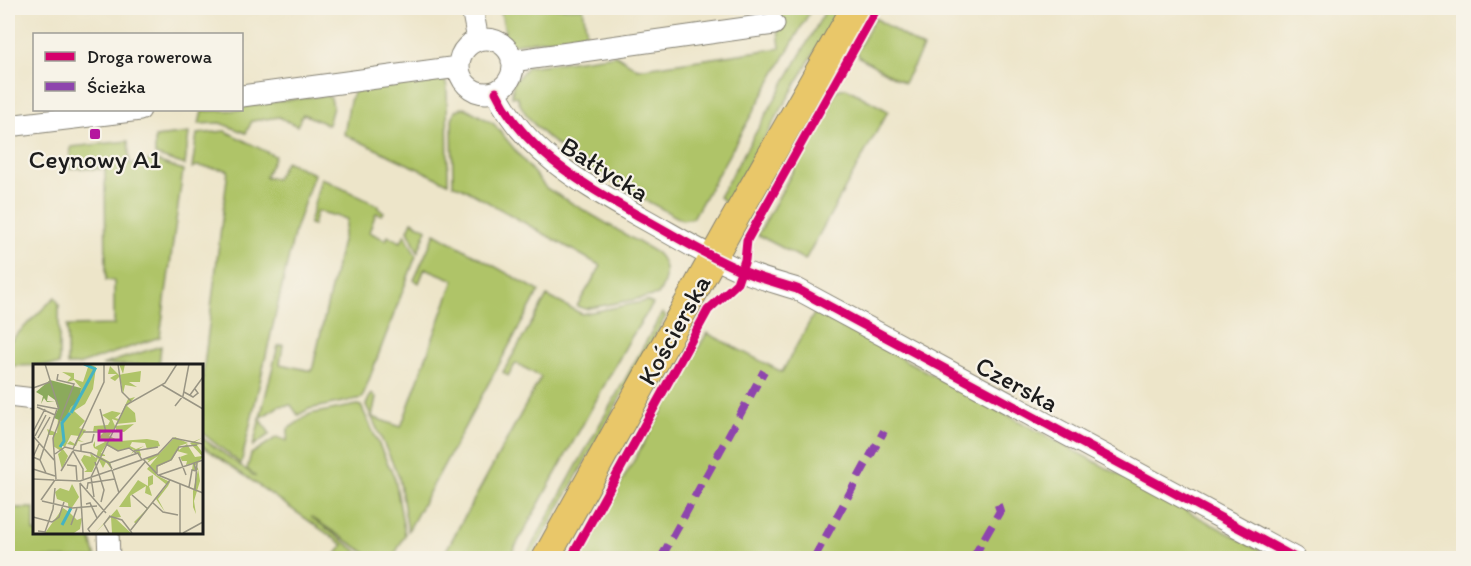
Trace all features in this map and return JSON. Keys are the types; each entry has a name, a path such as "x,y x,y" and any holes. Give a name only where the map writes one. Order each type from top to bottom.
{"main road":[{"name":"Kościerska","path":"546,558 855,8"}],"street":[{"path":"472,8 478,40"},
{"path":"512,61 774,24"},
{"path":"478,40 495,41 503,45 512,61 510,79 496,92 487,93 471,89 460,76 459,67 463,50 478,40"},
{"path":"243,96 459,67"},
{"name":"Bałtycka","path":"496,92 519,128 555,165 585,185 714,258"},
{"path":"8,126 132,111"},
{"name":"Czerska","path":"714,258 741,271 796,289 1295,558"},
{"path":"8,396 33,399"},
{"path":"108,533 109,558"}],"green space":[{"path":"500,8 583,8 587,34 501,46 496,34 505,32"},
{"path":"812,8 693,218 682,220 615,183 564,151 526,115 517,96 512,97 513,83 527,67 616,55 638,69 780,48 776,10"},
{"path":"827,8 840,8 727,203 719,197"},
{"path":"875,18 923,48 904,83 859,57 857,51"},
{"path":"444,78 447,87 448,183 344,134 354,91"},
{"path":"846,88 888,111 805,260 758,235 837,90"},
{"path":"325,95 331,98 333,107 328,125 303,114 297,126 279,117 252,121 246,133 220,123 199,124 202,111 243,111 243,106"},
{"path":"466,108 494,124 546,188 657,253 665,268 663,284 658,295 585,309 577,306 601,266 461,187 453,185 452,119 455,111"},
{"path":"225,131 275,156 265,177 276,179 286,161 314,174 295,230 241,464 202,433 202,382 228,170 197,166 192,168 197,134"},
{"path":"189,133 185,165 155,155 155,137"},
{"path":"128,141 130,164 154,160 183,170 160,337 81,364 67,364 67,326 114,325 114,281 106,280 105,169 69,168 71,147"},
{"path":"321,178 379,206 378,208 384,212 382,215 376,213 369,232 386,240 388,236 401,242 405,234 416,256 362,398 309,409 298,415 291,405 279,406 260,418 278,346 283,345 280,364 312,371 347,219 317,211 313,225 309,224"},
{"path":"412,221 427,229 418,252 408,230"},
{"path":"435,233 539,291 408,531 399,477 366,405 371,394 376,397 372,417 401,427 454,280 425,268 419,283 414,280"},
{"path":"547,296 582,314 647,301 653,304 630,339 509,558 442,558 541,377 516,363 508,376 503,372"},
{"path":"55,297 59,304 59,364 8,366 8,343"},
{"path":"815,312 1275,558 578,558 707,333 782,372"},
{"path":"662,313 666,316 531,558 525,558"},
{"path":"161,346 159,364 105,364"},
{"path":"361,406 395,479 405,535 393,558 373,558 311,517 366,558 333,558 343,545 202,446 202,438 256,477 247,469 251,454 277,437 287,441 288,429 310,414"},
{"path":"260,418 270,434 253,446"},
{"path":"8,508 33,508 33,533 89,533 96,558 8,558"}],"marked path":[{"path":"661,558 764,371"},
{"path":"814,558 884,431"},
{"path":"973,558 1000,511 996,499"}],"cycle path":[{"path":"571,558 708,310 737,283 745,260 747,240 877,8"},
{"path":"496,92 508,113 539,149 577,178 618,204 727,264 754,276 797,289 1295,558"}],"place":[{"name":"Ceynowy A1","path":"95,134"}]}
